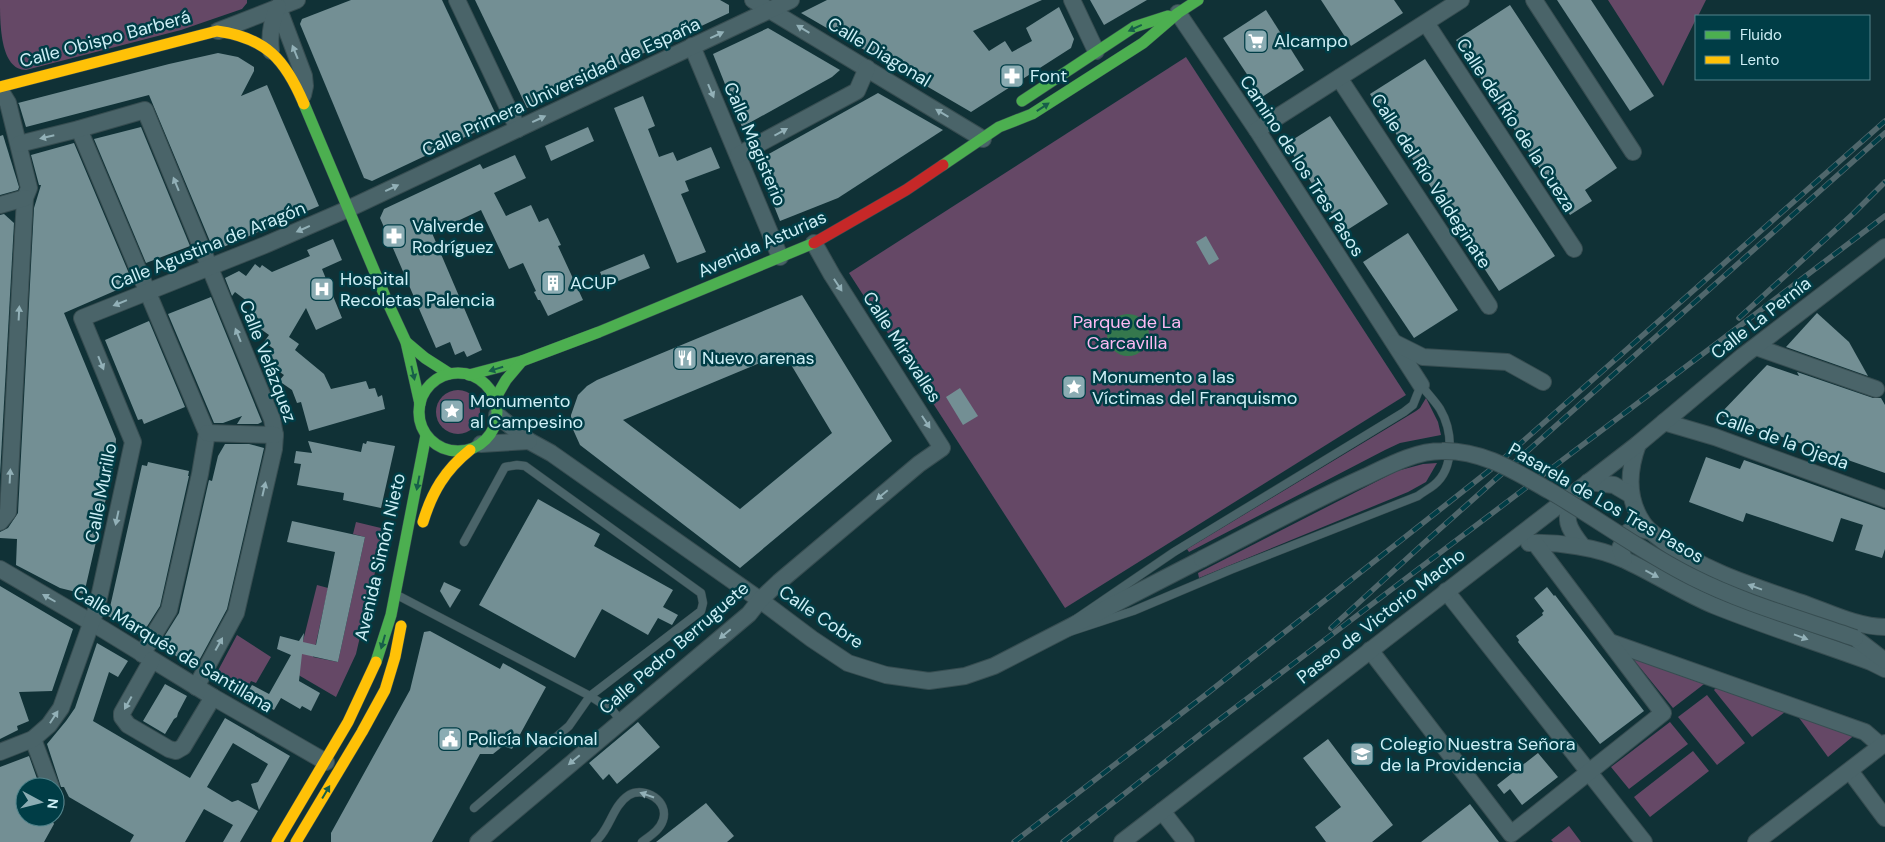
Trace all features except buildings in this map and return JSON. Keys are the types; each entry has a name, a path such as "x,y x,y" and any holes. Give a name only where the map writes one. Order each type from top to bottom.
{"main road":[{"name":"Avenida Asturias","path":"469,375 487,372 522,361 814,243 906,190 999,128 1032,114 1143,43 1178,13 1198,0"},
{"name":"Avenida Asturias","path":"999,128 1020,102 1096,51 1134,27 1178,13"},
{"path":"217,32 237,34 260,43 271,51 294,80 303,97 348,209 406,342 420,404"},
{"name":"Calle Obispo Barberá","path":"0,88 217,32"},
{"path":"406,342 425,358 450,374"},
{"path":"496,407 485,384 469,375 450,374 430,384 424,393 419,414 421,425 426,435 434,444 445,450 458,452 476,447 489,436 494,426 496,407 506,380 522,361"},
{"name":"Avenida Simón Nieto","path":"302,839 385,690 395,657 400,596 426,435"},
{"name":"Avenida Simón Nieto","path":"276,842 326,762 363,693 383,645 400,596 429,499 442,476 454,462 476,447"},
{"path":"302,839 298,827 299,816 319,784 326,762"},
{"path":"283,842 286,837 295,832 302,839"}],"street":[{"name":"Calle Obispo Barberá","path":"217,32 297,0"},
{"path":"457,0 518,129"},
{"name":"Calle Diagonal","path":"753,0 771,9 983,139"},
{"name":"Calle Primera Universidad de España","path":"348,209 791,0"},
{"path":"1072,0 1096,51"},
{"path":"1257,130 1461,0"},
{"path":"1534,0 1633,152"},
{"path":"271,51 271,26 278,7"},
{"path":"278,7 304,76 303,97"},
{"name":"Camino de los Tres Pasos","path":"1178,13 1257,130 1421,386"},
{"name":"Calle del Río de la Cueza","path":"1426,22 1574,249"},
{"name":"Calle Magisterio","path":"692,46 780,257"},
{"path":"738,155 856,91 867,68"},
{"name":"Calle del Río Valdeginate","path":"1339,78 1489,306"},
{"path":"0,88 8,103 29,188 25,198 8,512 0,522"},
{"name":"Calle Velázquez","path":"79,129 145,110 272,419 275,435 274,449 236,613 196,687"},
{"path":"19,144 79,129 207,433 200,474 168,610 122,713 122,718 128,725 169,749 176,751 183,747 212,698"},
{"path":"0,205 25,198"},
{"name":"Calle Agustina de Aragón","path":"82,318 348,209"},
{"name":"Calle Miravalles","path":"814,243 832,275 942,448 919,464"},
{"name":"Calle La Pernía","path":"1664,422 1756,347 1885,247"},
{"name":"Calle Murillo","path":"0,752 32,739 49,725 60,708 97,607 133,442 82,318"},
{"path":"1393,342 1423,357 1507,362 1544,382"},
{"path":"1756,347 1876,389"},
{"name":"Calle Cobre","path":"496,407 529,441 551,453 760,600 812,639 848,663 886,675 930,681 965,676 994,666 1202,560"},
{"name":"Paseo de Victorio Macho","path":"1122,842 1664,422"},
{"name":"Calle de la Ojeda","path":"1664,422 1715,436 1885,499"},
{"path":"207,433 275,435"},
{"path":"476,447 529,441"},
{"path":"1638,444 1631,462 1631,495 1642,522 1649,531 1676,551 1740,582 1863,624 1885,627"},
{"name":"Pasarela de Los Tres Pasos","path":"1202,560 1348,484 1394,464 1417,455 1441,451 1466,453 1491,459 1522,476 1584,511 1651,555 1693,578 1731,595 1855,638 1885,661"},
{"name":"Calle Pedro Berruguete","path":"478,842 749,614 760,600 779,582 919,464"},
{"path":"1588,482 1614,485 1631,495"},
{"path":"1571,495 1566,516 1571,532 1583,547"},
{"path":"1624,559 1620,548 1628,532 1636,528 1649,531"},
{"path":"1504,546 1535,543 1583,547 1624,559 1714,605 1871,662 1885,670"},
{"path":"1370,650 1511,834 1663,713 1535,543"},
{"name":"Calle Marqués de Santillana","path":"0,569 91,622 212,698 326,762"},
{"path":"1446,591 1644,842"},
{"name":"Pasarela de Los Tres Pasos","path":"1855,638 1885,637"},
{"path":"1610,642 1865,732 1883,745 1756,842"},
{"path":"32,739 46,777"},
{"path":"1850,771 1885,818"},
{"path":"1162,810 1186,842"}],"lane":[{"path":"1421,386 1440,410 1448,429 1450,451 1445,470 1436,484 1418,496 1230,570 1133,611 1046,640 1174,552 1404,412 1413,405 1421,386"},
{"path":"464,542 505,467 517,464 525,466 701,593 703,603 701,610 590,696 569,726 474,808"},
{"path":"400,596 590,696 613,712 621,721"},
{"path":"595,842 604,832 620,804 628,796 637,792 648,793 658,800 664,808 664,819 659,829 642,842"}],"green space":[{"path":"0,0 247,0 247,3 242,9 181,30 26,70 17,68 6,54 1,33"},
{"path":"1608,0 1706,0 1698,15 1695,15 1695,21 1663,86"},
{"name":"Parque de La Carcavilla","path":"1186,57 1406,395 1065,608 849,273"},
{"path":"454,390 462,390 474,396 480,412 474,428 462,434 454,434 442,428 436,416 436,408 442,396"},
{"path":"1426,398 1438,422 1441,435 1400,443 1189,552 1187,549 1416,411"},
{"path":"1437,463 1426,482 1408,492 1199,578 1198,573 1397,471 1423,464"},
{"path":"356,522 385,529 356,654 336,697 295,673 317,585 328,588 313,657 338,662 365,537 353,534"},
{"path":"237,635 271,657 256,683 251,681 243,696 213,680"},
{"path":"1629,654 1708,681 1673,708"},
{"path":"1719,685 1789,709 1752,737 1714,690"},
{"path":"1707,695 1745,743 1717,765 1678,717"},
{"path":"1797,715 1857,733 1828,757"},
{"path":"1670,722 1688,744 1629,789 1611,767"},
{"path":"1693,751 1709,771 1650,817 1634,797"},
{"path":"1569,826 1581,842 1553,842 1551,840"}],"shaded area":[{"path":"1128,314 1143,320 1149,335 1143,350 1128,356 1113,350 1107,335 1113,320"}],"railway":[{"path":"1014,842 1204,696 1495,466 1885,121"},
{"path":"1331,628 1885,133"},
{"path":"1739,318 1854,213 1885,182"},
{"path":"1063,842 1211,726 1885,216"}],"traffic: fast":[{"path":"943,165 999,127 1032,114 1143,43 1178,13 1198,0"},
{"path":"1022,101 1134,27 1168,16"},
{"path":"304,104 406,342 420,404"},
{"path":"469,375 522,361 599,332 814,243"},
{"path":"406,342 425,358 450,374"},
{"path":"495,399 506,380 522,361"},
{"path":"458,373 473,376 486,384 494,397 497,412 494,427 486,440 473,448 458,451 443,448 430,440 422,427 419,412 422,397 430,384 443,376 458,373"},
{"path":"376,662 391,615 426,435"}],"traffic: slow":[{"path":"0,87 217,31 249,39 272,53 289,75 304,104"},
{"path":"423,522 435,491 453,465 470,450"},
{"path":"296,842 385,690 395,657 401,626"},
{"path":"277,842 348,722 376,662"}],"traffic: jam":[{"path":"814,243 906,190 943,165"}],"place":[{"name":"Alcampo","path":"1256,41"},
{"name":"Font","path":"1012,76"},
{"name":"Valverde Rodríguez","path":"394,236"},
{"name":"ACUP","path":"553,283"},
{"name":"Hospital Recoletas Palencia","path":"322,289"},
{"name":"Nuevo arenas","path":"685,358"},
{"name":"Monumento a las Víctimas del Franquismo","path":"1074,387"},
{"name":"Monumento al Campesino","path":"452,411"},
{"name":"Policía Nacional","path":"450,739"},
{"name":"Colegio Nuestra Señora de la Providencia","path":"1362,754"}]}
